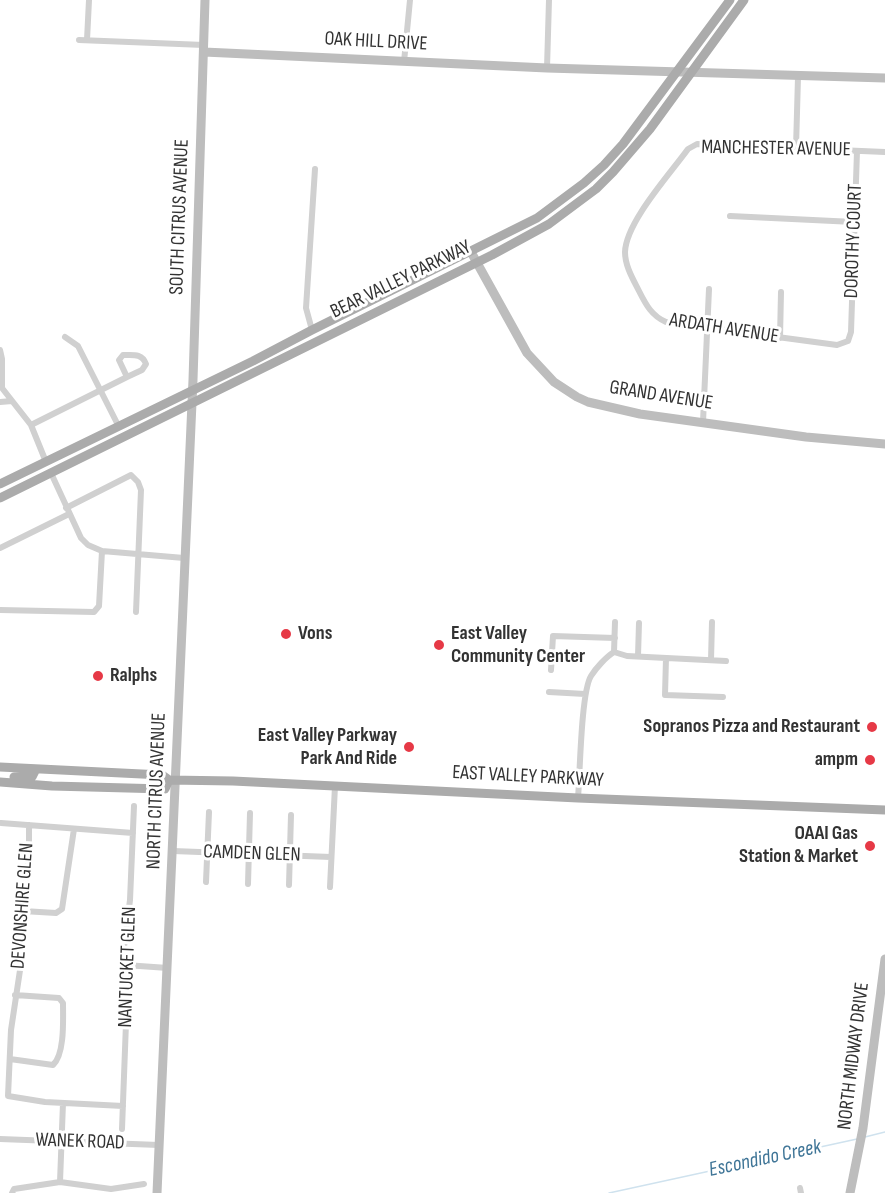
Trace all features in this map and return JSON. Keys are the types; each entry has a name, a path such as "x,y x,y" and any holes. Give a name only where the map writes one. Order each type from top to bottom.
{"main road":[{"name":"BEAR VALLEY PARKWAY","path":"0,484 253,361 537,218 584,183 623,144 730,0"},
{"name":"BEAR VALLEY PARKWAY","path":"0,498 478,263 549,224 596,189 639,143 744,0"},
{"name":"EAST VALLEY PARKWAY","path":"0,767 162,775 172,780 885,810"},
{"path":"0,781 7,777 32,777 36,769"},
{"name":"EAST VALLEY PARKWAY","path":"0,781 52,786 165,789 172,780"}],"street":[{"path":"87,40 89,0"},
{"name":"SOUTH CITRUS AVENUE","path":"192,390 205,0"},
{"path":"404,62 410,0"},
{"path":"547,68 549,0"},
{"path":"79,40 204,49"},
{"name":"OAK HILL DRIVE","path":"204,49 404,62 885,78"},
{"path":"796,148 798,76"},
{"name":"MANCHESTER AVENUE","path":"633,224 688,149 697,144 885,152"},
{"name":"DOROTHY COURT","path":"851,332 858,151"},
{"path":"312,330 306,308 315,169"},
{"path":"730,216 854,222"},
{"name":"ARDATH AVENUE","path":"633,224 629,231 625,251 631,276 648,308 666,322 837,345 848,342 851,332"},
{"name":"GRAND AVENUE","path":"471,252 527,353 542,371 567,391 588,402 621,411 806,437 885,444"},
{"path":"703,422 710,289"},
{"path":"780,338 781,292"},
{"path":"65,337 78,346 118,426"},
{"path":"0,350 2,388 31,425 46,462"},
{"path":"31,425 142,370 146,364 144,359 138,355 123,355 119,360 127,377"},
{"name":"NORTH CITRUS AVENUE","path":"157,1193 173,851 172,780 192,390"},
{"path":"0,402 12,401"},
{"path":"51,473 81,538 88,545 102,551 184,558"},
{"path":"0,548 131,475 138,482 141,490 136,612"},
{"path":"0,610 94,612 99,606 102,551"},
{"path":"578,798 585,694 590,677 614,652 615,622"},
{"path":"711,660 712,622"},
{"path":"638,656 639,623"},
{"path":"551,670 553,636 615,638"},
{"path":"614,652 618,655 726,661"},
{"path":"666,658 665,695 723,697"},
{"path":"549,692 585,694"},
{"path":"330,886 334,786"},
{"name":"NANTUCKET GLEN","path":"122,1129 126,1023 124,947 130,900 134,806"},
{"path":"206,882 209,812"},
{"path":"248,884 250,813"},
{"path":"289,885 291,815"},
{"path":"1,823 133,833"},
{"name":"DEVONSHIRE GLEN","path":"28,825 29,853 23,911 22,957 15,995 8,1096 63,1103"},
{"path":"23,911 56,913 62,909 74,829"},
{"name":"CAMDEN GLEN","path":"173,851 331,857"},
{"name":"NORTH MIDWAY DRIVE","path":"850,1193 863,1128 885,959"},
{"path":"125,965 168,968"},
{"path":"10,1059 53,1065 59,1056 62,1034 63,1003 59,998 15,995"},
{"path":"60,1182 63,1103 123,1106"},
{"name":"WANEK ROAD","path":"0,1139 159,1145"},
{"path":"12,1193 14,1189 60,1182 112,1191 144,1184"}],"waterway":[{"name":"Escondido Creek","path":"865,1137 885,1132"},
{"name":"Escondido Creek","path":"609,1193 857,1139"}],"place":[{"name":"Vons","path":"286,634"},
{"name":"East Valley Community Center","path":"439,645"},
{"name":"Ralphs","path":"98,676"},
{"name":"Sopranos Pizza and Restaurant","path":"872,727"},
{"name":"East Valley Parkway Park And Ride","path":"409,747"},
{"name":"ampm","path":"870,760"},
{"name":"OAAI Gas Station & Market","path":"870,846"}]}
